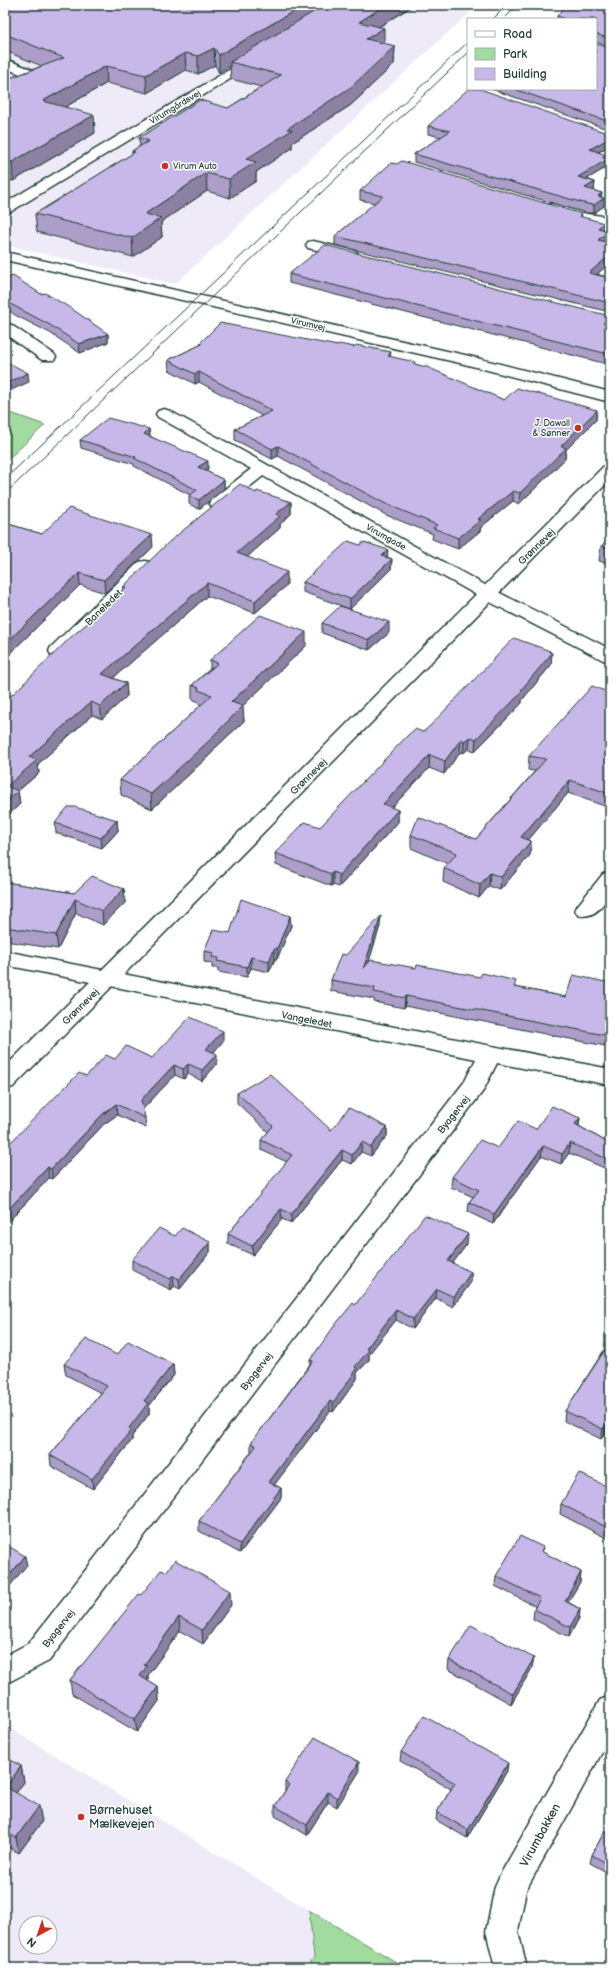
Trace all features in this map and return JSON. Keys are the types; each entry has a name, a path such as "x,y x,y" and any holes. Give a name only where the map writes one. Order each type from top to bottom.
{"street":[{"name":"Virumgårdsvej","path":"5,209 264,53"},
{"path":"5,63 28,73"},
{"path":"540,204 585,218 610,221"},
{"path":"313,245 367,258"},
{"name":"Virumvej","path":"5,256 465,360 610,397"},
{"path":"5,328 42,352 19,356"},
{"name":"Virumgade","path":"164,414 260,469 488,594 610,656"},
{"path":"208,511 260,469"},
{"name":"Grønnevej","path":"5,1081 610,470"},
{"name":"Baneledet","path":"46,663 157,554"},
{"path":"586,910 610,879"},
{"name":"Vangeledet","path":"5,958 610,1078"},
{"name":"Byagervej","path":"5,1671 10,1670 39,1652 475,1085 489,1055"},
{"name":"Virumbakken","path":"511,1968 502,1931 511,1886 610,1710"}],"shaded area":[{"path":"49,5 478,5 175,284 5,245 5,21"},
{"name":"Børnehuset Mælkevejen","path":"5,1725 309,1910 314,1957 307,1968 5,1968"}],"green space":[{"path":"5,411 45,425 5,462"},
{"path":"309,1910 406,1968 307,1968 314,1957"}],"building":[{"path":"5,5 304,5 219,55 214,48 198,56 185,53 146,75 106,66 43,101 94,115 12,162 5,162 5,80 64,58 5,34"},
{"path":"325,5 386,5 359,22 384,28 366,39 395,46 351,87 287,129 292,130 246,159 256,162 229,179 206,173 145,214 161,218 132,238 35,214 135,152 132,151 149,141 139,138 200,100 228,108 281,75 230,62"},
{"path":"566,5 610,5 610,39 597,34 597,18 563,18 557,16"},
{"path":"597,44 610,48 610,108 608,109 610,110 610,122 517,90 597,90"},
{"path":"467,90 483,90 610,134 610,138 590,149 606,155 602,157 608,159 578,177 595,182 585,188 602,193 598,196 604,198 594,205 587,204 414,154 450,131 428,126"},
{"path":"402,161 582,214 579,216 604,223 598,228 609,231 598,240 610,243 610,255 589,273 610,278 610,303 335,236 383,196 360,191 391,163 397,164"},
{"path":"325,245 610,316 603,323 610,325 610,352 608,354 289,274"},
{"path":"13,276 41,294 45,293 72,309 108,334 79,344 50,325 14,306 5,300 5,279"},
{"path":"220,323 338,346 339,344 354,347 356,345 391,352 388,356 415,362 414,364 427,367 504,400 517,388 597,410 561,446 566,448 520,493 513,491 478,519 481,520 458,538 433,528 437,525 386,504 278,446 272,449 235,429 272,411 199,372 195,374 168,360 202,344 200,343"},
{"path":"5,361 28,373 5,384"},
{"path":"108,418 149,429 144,434 208,461 198,467 224,480 199,500 189,496 197,490 134,458 136,457 80,440"},
{"path":"240,484 256,493 257,491 291,502 276,514 280,516 237,553 287,572 255,601 207,583 102,674 126,683 100,706 91,702 29,757 37,760 7,786 18,791 5,803 5,697 12,695 71,637 122,594 119,593 126,587 123,587 170,541"},
{"path":"69,508 152,535 104,580 79,573 5,644 5,523 42,534"},
{"path":"610,537 610,549 601,546"},
{"path":"348,541 360,545 364,542 388,550 382,556 392,559 350,599 303,582"},
{"path":"340,606 389,622 369,640 322,623"},
{"path":"260,615 306,632 231,702 243,706 212,738 151,794 120,780 212,695 198,690 199,688 192,685 218,663 210,660"},
{"path":"514,638 552,653 521,690 523,691 476,739 470,737 464,741 461,739 445,761 430,755 383,804 398,810 339,875 333,872 331,874 275,853 305,822 320,827 407,736 415,729 423,732 430,726"},
{"path":"592,686 610,693 610,732 608,734 610,735 610,794 570,780 521,837 531,841 501,877 490,873 480,885 444,868 457,853 411,835 418,817 476,839 546,759 529,756"},
{"path":"68,807 75,807 117,820 101,838 55,823"},
{"path":"92,876 124,889 102,911 75,899 56,935 5,927 5,882 74,893"},
{"path":"241,899 290,916 277,949 274,949 269,961 251,957 247,967 217,961 219,958 212,957 214,953 204,951 213,930 230,933"},
{"path":"381,916 363,969 371,960 416,968 417,965 480,977 482,973 516,981 514,987 566,997 573,975 610,983 610,1036 406,996 405,998 374,992 375,988 331,980 341,954 346,955"},
{"path":"190,1017 223,1031 206,1049 217,1054 202,1070 188,1064 183,1069 174,1065 141,1100 145,1118 116,1104 103,1114 51,1169 48,1167 5,1213 5,1148 79,1073 86,1076 106,1055 115,1059 126,1046 152,1058"},
{"path":"270,1074 331,1130 349,1108 387,1127 371,1147 362,1142 352,1155 342,1150 291,1214 281,1209 252,1246 228,1234 292,1155 261,1140 273,1126 237,1093"},
{"path":"552,1106 580,1118 575,1124 610,1144 610,1160 570,1143 562,1154 543,1146 494,1214 469,1202 479,1190 452,1177 480,1140 498,1148 518,1121 536,1129"},
{"path":"425,1215 468,1234 448,1261 471,1272 454,1297 437,1289 413,1319 396,1310 366,1349 369,1350 355,1367 357,1369 333,1403 330,1401 269,1482 281,1488 240,1544 199,1521 256,1446 251,1443 313,1361 310,1360 335,1325 353,1303 355,1305"},
{"path":"159,1228 175,1236 182,1228 210,1242 179,1279 173,1276 170,1279 132,1260"},
{"path":"610,1330 610,1338 606,1336"},
{"path":"86,1339 117,1355 128,1341 173,1364 144,1401 148,1403 129,1428 132,1430 92,1479 50,1455 107,1386 64,1364"},
{"path":"610,1342 610,1426 606,1424 603,1429 565,1411"},
{"path":"579,1473 610,1488 610,1529 561,1504"},
{"path":"520,1536 543,1547 541,1551 581,1572 565,1601 580,1609 570,1627 534,1609 540,1598 496,1576"},
{"path":"5,1544 25,1556 5,1581"},
{"path":"175,1560 230,1591 202,1630 179,1617 144,1665 147,1666 140,1676 158,1687 135,1719 70,1680 139,1594 141,1595 161,1570 166,1572"},
{"path":"471,1625 534,1658 513,1694 449,1660"},
{"path":"424,1716 508,1763 468,1830 437,1812 455,1783 401,1752"},
{"path":"315,1737 359,1762 337,1798 328,1792 307,1825 275,1806 289,1785 285,1782"},
{"path":"5,1757 21,1766 6,1787 39,1806 16,1838 5,1831"},
{"path":"610,1821 610,1865 592,1855"}],"tram line":[{"path":"494,18 507,5"},
{"path":"505,18 518,5"},
{"path":"5,479 467,43"},
{"path":"5,494 467,54"}],"place":[{"name":"Virum Auto","path":"165,166"},
{"name":"J. Dawall & Sønner","path":"578,428"},
{"name":"Børnehuset Mælkevejen","path":"81,1817"}]}
